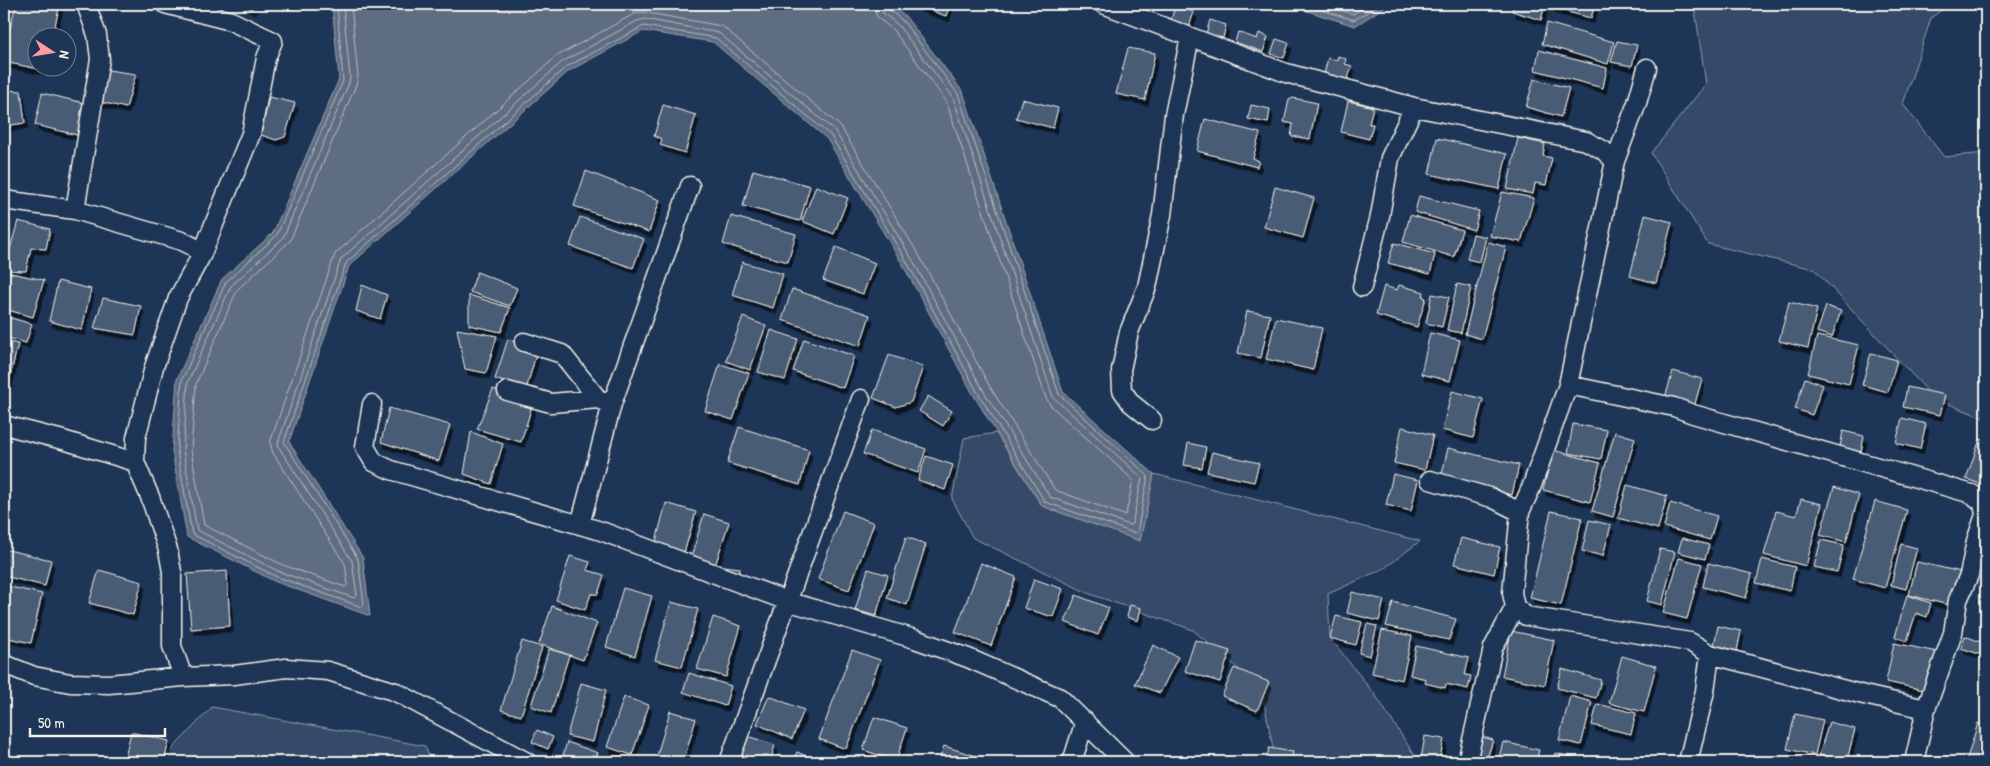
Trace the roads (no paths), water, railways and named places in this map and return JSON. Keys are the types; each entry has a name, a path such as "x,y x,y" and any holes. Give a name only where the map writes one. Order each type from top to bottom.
{"street":[{"path":"76,210 100,59 97,35 86,4"},
{"path":"165,4 231,21 273,41 266,58 251,134 216,215 201,256 178,298 154,367 136,438 135,462 150,497 168,550 172,572 172,646 183,677"},
{"path":"1103,4 1286,73 1414,107 1586,141 1603,150 1615,161"},
{"path":"1152,420 1131,403 1122,390 1121,370 1129,332 1149,278 1162,215 1174,115 1190,36"},
{"path":"1467,762 1493,648 1505,628 1514,607 1512,593 1520,512 1531,488 1568,385 1615,161 1637,103 1647,68"},
{"path":"1362,287 1380,216 1390,158 1414,107"},
{"path":"580,525 605,401 690,186"},
{"path":"4,200 76,210 182,241 194,247 201,256"},
{"path":"524,342 562,354 605,401"},
{"path":"1568,385 1674,407 1692,414 1972,494 1984,503 1985,515 1976,541 1969,575 1958,600 1953,633 1926,709 1914,762"},
{"path":"507,391 551,402 605,401"},
{"path":"729,762 861,399"},
{"path":"372,404 365,447 374,462 391,470 601,531 787,602 915,639 968,658 1060,698 1125,762"},
{"path":"4,425 63,440 135,462"},
{"path":"1430,480 1492,498 1520,512"},
{"path":"1514,607 1526,616 1690,642 1710,654 1864,695 1926,709"},
{"path":"1688,762 1705,692 1710,654"},
{"path":"4,664 34,676 70,683 109,684 183,677 234,675 286,668 328,671 396,692 527,762"},
{"path":"1072,762 1085,721"}],"water":[{"path":"332,4 889,4 906,17 963,92 1063,392 1154,474 1140,541 1042,506 974,396 903,265 827,139 713,42 643,31 569,71 349,266 289,442 363,558 370,616 276,582 187,537 172,451 177,379 222,279 273,233 339,79"},
{"path":"1285,4 1389,4 1355,26"}]}
